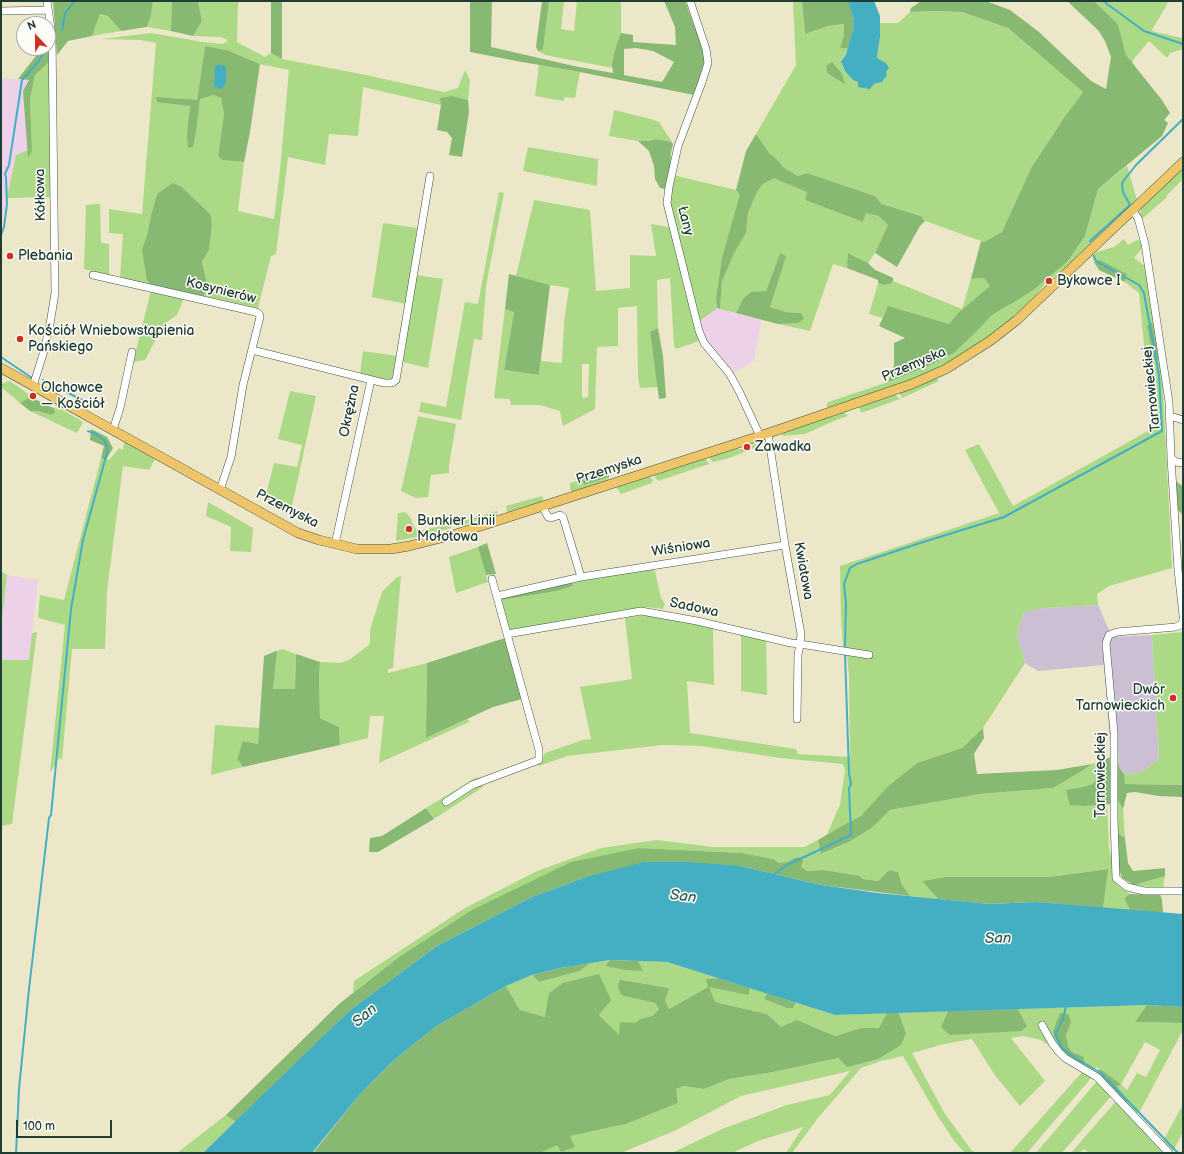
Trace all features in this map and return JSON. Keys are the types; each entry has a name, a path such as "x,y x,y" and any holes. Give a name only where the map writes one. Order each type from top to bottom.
{"main road":[{"name":"Przemyska","path":"1,368 114,430 179,463 220,490 298,533 335,544 365,549 392,549 453,535 764,435 912,384 946,368 990,341 1017,320 1183,162"}],"street":[{"name":"Kółkowa","path":"33,386 44,351 55,293 52,35 47,1"},
{"name":"Łany","path":"690,1 708,54 708,63 678,146 669,187 667,204 698,332 704,343 729,373 764,435"},
{"path":"1,11 48,10"},
{"path":"370,380 384,383 392,383 396,380 430,176"},
{"name":"Tarnowieckiej","path":"1132,210 1138,218 1145,244 1169,402 1170,458 1183,615"},
{"name":"Kosynierów","path":"93,275 256,312 259,314 260,317 243,385 231,457 220,490"},
{"name":"Okrężna","path":"252,350 370,380 335,544"},
{"path":"114,430 122,402 132,352"},
{"path":"1170,416 1183,420"},
{"name":"Kwiatowa","path":"764,435 801,634 800,644"},
{"path":"1170,458 1176,462 1183,463"},
{"path":"543,507 548,518 560,515 563,517 581,576"},
{"name":"Wiśniowa","path":"497,596 581,576 785,545"},
{"path":"446,802 472,785 539,760 539,750 492,579"},
{"name":"Sadowa","path":"508,634 641,611 697,621 800,644"},
{"name":"Tarnowieckiej","path":"1181,891 1144,891 1127,887 1116,878 1114,733 1106,643 1109,636 1117,632 1176,627 1182,624 1183,619"},
{"path":"797,719 798,655 800,644 869,655"},
{"path":"1042,1025 1052,1044 1059,1052 1065,1058 1097,1077 1169,1153"}],"shaded area":[{"path":"1,78 29,80 23,91 28,150 16,155 1,231"},
{"path":"717,308 761,320 754,361 733,373 705,340 700,321"},
{"path":"7,575 38,580 29,660 1,660 1,631"},
{"path":"1098,605 1112,637 1152,635 1159,759 1140,773 1124,774 1119,767 1118,756 1111,757 1104,665 1038,671 1025,663 1017,634 1024,612 1045,608"}],"green space":[{"path":"53,1 153,1 151,16 147,27 121,31 108,16 100,14 92,36 68,41 57,55 56,16 54,16"},
{"path":"153,1 172,1 171,31 147,27 151,16"},
{"path":"172,1 198,1 202,21 193,36 171,31"},
{"path":"198,1 238,1 237,42 265,57 271,53 282,59 444,92 458,88 465,70 470,80 468,100 452,96 441,105 363,87 358,136 329,134 325,165 288,157 276,254 271,256 258,308 204,296 207,283 202,262 209,250 212,225 211,215 184,189 157,194 147,235 151,285 120,278 123,234 109,233 109,209 142,214 156,43 140,40 101,39 151,33 223,44 228,40 220,37 193,36 202,21","holes":["205,46 227,50 260,64 289,70 274,219 238,211 244,162 222,160 218,156 224,114 221,98 214,95 200,98 193,146 187,133 190,106 156,97 197,101"]},
{"path":"271,1 282,1 282,59 271,53"},
{"path":"470,1 492,1 491,47 574,66 613,73 612,65 616,46 621,33 633,35 633,42 676,45 675,27 664,1 685,1 693,23 703,43 705,59 694,95 470,52","holes":["636,48 653,51 674,62 662,82 624,75 624,49"]},
{"path":"542,1 549,1 543,50 538,51 536,47"},
{"path":"549,1 564,1 561,29 574,31 577,1 621,1 621,33 616,46 613,68 545,55 538,51 543,50"},
{"path":"793,1 802,1 805,34 828,26 845,24 844,35 840,48 848,48 841,63 845,71 853,80 858,82 858,87 882,82 886,72 886,63 877,58 880,23 898,23 910,12 932,11 962,12 1008,28 1083,92 1031,168 1002,232 984,242 925,221 921,216 882,204 875,196 807,173 798,176 783,167 777,159 769,154 756,134 796,65"},
{"path":"802,1 849,2 854,20 848,48 840,48 844,35 844,24 828,26 805,34"},
{"path":"921,1 986,1 1010,10 1039,32 1091,81 1106,89 1111,57 1105,41 1098,30 1067,1 1094,1 1118,24 1126,55 1162,100 1170,113 1164,120 1168,123 1162,136 1098,189 1085,236 1067,262 1033,290 992,315 954,353 926,367 888,382 894,365 894,343 905,338 879,326 888,306 949,324 958,313 990,286 984,278 971,279 981,241 984,242 1002,232 1031,168 1083,92 1008,28 962,12 910,12 911,8"},
{"path":"1094,1 1169,1 1152,30 1183,38 1183,49 1170,53 1167,58 1149,41 1133,60 1133,64 1126,55 1118,24"},
{"path":"100,14 108,16 121,31 92,36"},
{"path":"205,46 227,50 260,64 244,162 222,160 218,156 224,114 221,98 214,95 200,99 193,147 188,148 187,133 190,106 157,102 156,97 197,100"},
{"path":"36,56 49,56 49,62 35,75 30,99 32,151 28,158 23,91 29,80 18,79"},
{"path":"49,62 51,197 7,198 16,155 28,150 28,157 32,151 30,99 35,75"},
{"path":"832,62 842,74 845,84 827,73 826,66"},
{"path":"539,65 580,72 575,98 564,97 564,101 535,96"},
{"path":"452,96 468,100 469,112 462,157 449,155 452,138 447,132 437,130 441,105 440,98"},
{"path":"614,110 659,122 672,142 656,139 638,141 609,136"},
{"path":"756,134 769,153 777,159 783,167 798,176 807,173 875,196 882,204 921,216 925,221 920,226 897,267 875,253 888,225 878,216 866,213 863,222 805,200 807,192 774,178 763,184 757,192 748,213 746,233 734,253 722,282 720,309 717,308 716,298 722,257 740,195 736,190 746,151"},
{"path":"656,139 672,142 673,145 670,169 665,189 660,188 655,179 654,166 649,151 638,141"},
{"path":"528,147 598,159 597,186 523,171"},
{"path":"1127,166 1137,200 1078,257 1045,284 1034,298 1008,322 978,345 947,363 913,379 830,408 826,406 828,402 888,382 926,367 954,353 992,315 1011,304 1085,236 1098,189"},
{"path":"1183,168 1183,179 1167,195 1166,198 1142,219 1140,214 1141,208"},
{"path":"673,175 736,190 741,195 722,257 716,298 717,308 700,321 698,320 672,216 670,199"},
{"path":"774,177 807,192 805,200 863,222 866,213 878,216 888,225 875,253 868,263 849,253 847,268 833,264 810,331 778,324 798,323 801,313 786,312 770,307 785,257 780,253 766,291 743,299 736,313 720,309 722,282 734,252 746,233 748,213 757,192 763,184"},
{"path":"173,183 184,189 211,215 212,225 209,250 202,262 207,283 204,296 151,285 147,280 142,250 151,215 157,194"},
{"path":"499,192 504,193 486,286 482,340 474,339 461,420 419,412 421,402 446,407 465,302 478,304"},
{"path":"534,200 590,210 596,291 630,288 630,255 656,256 651,224 669,227 694,327 699,341 676,349 674,346 670,278 657,280 658,328 650,333 658,387 640,388 638,377 637,306 618,308 618,346 597,347 595,409 563,426 560,411 540,405 511,405 510,399 494,398 505,309 514,312 504,370 539,375 541,361 562,363 564,322 569,288 550,285 516,276","holes":["582,364 589,364 588,397 582,398"]},
{"path":"100,204 101,243 109,244 109,275 84,269 86,205"},
{"path":"383,223 417,228 406,304 372,297"},
{"path":"1124,239 1128,245 1137,240 1141,241 1142,248 1134,258 1145,266 1162,371 1172,568 1109,586 1097,594 1098,605 1045,608 1024,612 1017,634 1025,663 983,728 962,748 917,763 887,787 861,816 827,834 840,805 845,770 843,764 780,758 701,746 663,745 567,756 539,766 536,764 541,761 545,753 583,740 591,739 580,687 632,679 625,618 652,614 713,628 714,685 687,681 690,733 796,749 798,754 850,757 849,675 847,656 843,648 840,566 999,513 965,450 979,444 1013,506 1159,425 1154,362 1146,366 1139,293 1125,282 1127,274 1100,260 1094,262 1092,256 1097,252 1114,247","holes":["1152,322 1159,359 1154,361 1148,326"]},
{"path":"780,253 786,256 770,307 786,312 801,313 804,319 798,323 778,324 736,313 743,299 751,292 766,291"},
{"path":"848,253 868,263 875,270 893,278 893,281 890,284 884,285 878,283 878,280 847,268"},
{"path":"1100,260 1127,274 1125,282 1099,270 1094,262"},
{"path":"509,274 550,285 539,375 504,370 514,312 505,309"},
{"path":"416,275 443,279 428,368 403,362"},
{"path":"984,278 991,286 958,313 949,324 888,307 882,318 869,314 878,283 884,285 890,284 893,281 962,309 971,279"},
{"path":"151,291 184,298 177,315 164,324 145,360 133,362"},
{"path":"1152,322 1159,359 1154,361 1147,326"},
{"path":"658,328 663,356 666,398 659,399 650,332"},
{"path":"363,351 397,356 392,379 387,381 360,374"},
{"path":"936,377 939,381 902,398 900,394 901,392"},
{"path":"9,381 31,396 20,403 1,387 1,384"},
{"path":"290,391 316,396 290,515 264,502 274,463 297,467 302,445 278,439"},
{"path":"895,395 900,399 861,413 859,407"},
{"path":"31,396 45,405 54,408 55,413 51,415 38,411 30,411 20,403"},
{"path":"54,408 61,409 83,422 77,433 30,411 38,411 51,415 55,413"},
{"path":"842,412 848,416 805,434 782,436 785,431"},
{"path":"418,416 456,424 449,473 431,475 428,497 416,498 401,491"},
{"path":"91,429 107,437 113,448 106,460 101,458 104,446 90,440"},
{"path":"124,442 155,459 149,470 123,466 107,591 105,649 72,649 62,760 59,758 50,773 65,625 38,618 40,595 64,600 101,458 109,460 119,448 123,450"},
{"path":"761,442 764,443 729,458 713,462 710,459 710,457 733,449 742,449"},
{"path":"705,458 709,464 658,481 654,476 655,475"},
{"path":"608,471 609,477 584,485 582,479"},
{"path":"649,476 653,480 652,483 621,494 617,488 617,487"},
{"path":"609,477 608,481 572,493 570,489 570,483 582,479 584,485"},
{"path":"1175,481 1183,486 1183,515 1177,509"},
{"path":"542,496 544,502 507,512 506,506"},
{"path":"208,502 253,528 251,552 230,551 231,527 206,516"},
{"path":"497,511 497,515 456,527 456,523"},
{"path":"405,512 410,517 417,531 451,524 451,528 427,535 396,541 398,513"},
{"path":"487,543 496,574 486,575 478,547"},
{"path":"478,547 488,582 456,593 449,557"},
{"path":"653,568 661,598 665,604 663,609 645,607 512,630 508,628 502,600 557,591 573,586 572,582"},
{"path":"1,571 7,575 1,631"},
{"path":"401,576 393,668 388,669 388,673 427,663 426,738 468,719 469,722 379,763 384,716 370,716 368,738 340,745 339,727 320,718 320,662 340,663 349,660 370,644 370,630 382,592 397,577"},
{"path":"572,582 573,586 557,591 502,600 500,597"},
{"path":"37,632 12,824 1,826 1,660 29,660 32,633"},
{"path":"1183,632 1183,785 1125,784 1124,774 1140,773 1159,759 1152,635"},
{"path":"741,634 766,639 767,695 741,691"},
{"path":"505,638 522,699 493,707 426,738 427,663"},
{"path":"282,649 296,654 295,689 273,689 276,651"},
{"path":"276,651 273,689 295,689 296,654 320,662 320,718 339,727 340,745 243,767 237,759 243,741 258,744 264,656"},
{"path":"215,725 259,728 258,744 244,741 237,759 243,767 211,775"},
{"path":"983,728 984,738 974,754 977,774 1057,770 1092,764 1053,788 980,794 890,810 873,827 851,841 821,854 818,840 861,816 887,787 917,763 962,748"},
{"path":"1111,757 1112,804 1085,806 1070,805 1066,790 1092,784 1103,766 1102,760"},
{"path":"1102,760 1103,766 1092,784 1066,791 1085,806 1107,804 1109,848 1112,860 1113,875 1119,886 1130,894 1124,898 1130,910 1103,908 1107,869 1049,877 945,877 922,881 938,899 910,896 902,885 898,872 889,870 878,881 823,870 807,871 800,867 797,857 787,862 779,863 773,859 742,853 639,848 470,911 399,957 353,993 354,981 465,908 537,871 601,848 657,840 713,847 804,847 818,840 822,854 851,841 873,827 890,810 980,794 1053,788 1092,764"},
{"path":"1118,761 1119,767 1124,774 1125,784 1183,785 1183,797 1158,796 1135,792 1127,793 1123,809 1117,799 1116,764"},
{"path":"483,777 483,787 434,819 426,808 475,778"},
{"path":"1117,799 1123,809 1125,838 1117,833"},
{"path":"426,808 434,819 378,852 369,852 370,838 382,836"},
{"path":"1117,833 1125,838 1128,863 1133,871 1165,868 1165,876 1134,885 1122,878 1118,866"},
{"path":"639,848 742,853 773,859 779,863 787,862 797,857 803,860 801,867 807,871 823,870 878,881 889,870 898,872 902,885 910,896 821,885 740,866 586,877 532,897 437,946 349,1011 236,1122 226,1115 339,1004 399,957 470,911 571,862"},
{"path":"1108,869 1103,908 1037,902 989,904 938,899 922,881 945,877 1049,877"},
{"path":"1165,876 1163,887 1134,885"},
{"path":"1130,894 1160,895 1162,899 1163,913 1130,910 1124,898"},
{"path":"610,960 605,966 642,971 638,961 667,962 718,978 706,979 749,995 750,988 767,993 764,999 793,1008 796,1003 835,1015 887,1013 880,1028 861,1028 835,1036 797,1020 781,1028 767,1014 715,1002 708,987 669,1009 665,1000 668,988 656,986 643,1000 655,1003 659,1009 652,1016 640,1019 619,1036 599,1015 545,1017 520,1010 506,986 532,975 539,982 580,971 590,963"},
{"path":"610,960 638,961 643,971 626,970 605,966"},
{"path":"590,963 580,971 539,982 532,975 560,968"},
{"path":"599,974 611,1000 599,1015 619,1035 620,1022 635,1023 640,1019 652,1016 659,1009 655,1003 621,995 618,986 620,980 669,988 665,1000 669,1009 708,987 706,979 718,978 750,988 749,995 709,987 715,1002 767,1014 781,1027 797,1020 835,1036 861,1028 879,1028 887,1013 899,1013 906,1033 901,1045 878,1059 847,1067 839,1058 773,1072 729,1079 704,1089 684,1086 676,1089 678,1103 626,1124 570,1136 575,1147 561,1152 557,1145 540,1153 313,1153 361,1093 393,1061 435,1027 506,986 520,1010 545,1017 549,993 563,983"},
{"path":"767,993 796,1003 793,1008 787,1008 764,999"},
{"path":"1147,1005 1136,1022 1183,1023 1183,1030 1140,1111 1136,1114 1127,1104 1128,1100 1117,1087 1121,1084 1096,1067 1093,1072 1083,1066 1083,1057 1072,1052 1068,1046 1066,1035 1070,1022 1055,1038 1060,1048 1043,1022 1039,1025 1048,1042 1046,1044 1041,1040 1023,1036 1011,1038 1045,1081 1020,1106 994,1074 972,1039 944,1044 912,1053 945,1114 972,1151 976,1153 965,1153 955,1142 937,1115 903,1056 881,1061 861,1068 818,1118 792,1153 786,1153 803,1127 758,1141 732,1153 672,1153 722,1129 787,1105 830,1095 850,1071 741,1096 674,1131 621,1153 540,1153 557,1144 575,1147 570,1136 626,1124 678,1103 676,1089 684,1086 704,1089 729,1079 773,1072 840,1058 906,1033 899,1013 948,1011 941,1027 1027,1026 1018,1009","holes":["1145,1042 1160,1050 1146,1077 1137,1073 1127,1090 1121,1084"]},
{"path":"1147,1005 1183,1007 1183,1023 1135,1022"},
{"path":"1018,1009 1027,1026 1021,1031 950,1035 941,1027 948,1011"},
{"path":"1060,1013 1068,1014 1071,1022 1066,1035 1068,1046 1072,1052 1084,1057 1083,1066 1068,1057 1060,1048 1055,1038 1053,1031"},
{"path":"1100,1069 1121,1084 1117,1087 1128,1100 1127,1104 1097,1074"},
{"path":"1083,1071 1092,1077 1027,1153 1010,1153"},
{"path":"1098,1080 1112,1095 1062,1153 1036,1153"},
{"path":"1117,1100 1162,1152 1089,1153 1084,1149 1080,1153 1071,1153"},
{"path":"1183,1104 1183,1132 1172,1153 1162,1143"},
{"path":"226,1115 236,1122 203,1153 177,1153"}],"water":[{"path":"848,1 874,1 880,16 880,37 877,58 886,63 889,68 886,72 887,75 882,82 874,84 870,89 858,87 858,82 853,80 845,71 841,62 846,54 853,30 854,20"},
{"path":"218,64 226,67 226,82 222,89 214,87 215,67"},
{"name":"San","path":"644,862 688,862 740,866 821,885 878,893 989,904 1037,902 1183,914 1183,1007 1147,1005 835,1015 667,962 610,960 560,968 532,975 506,986 435,1027 393,1061 361,1093 312,1153 203,1153 349,1011 437,946 532,897 586,877"}],"waterway":[{"path":"62,30 65,13 75,1"},
{"path":"1103,1 1144,31 1183,44"},
{"path":"1,235 4,227 7,204 5,174 9,165 22,80 42,56"},
{"path":"1090,241 1130,205 1123,192 1122,184 1124,180 1136,165 1183,119"},
{"path":"845,646 846,603 844,584 850,568 857,564 920,543 1004,517 1162,431 1159,375 1144,293 1139,285 1096,261 1094,256"},
{"path":"1,357 32,378"},
{"path":"43,380 84,401"},
{"path":"16,1153 19,1089 29,989 49,818 51,815 71,609 83,540 108,449 104,440 96,434 88,431"},
{"path":"773,875 787,865 851,835 849,788 851,784 849,773 845,654"},
{"path":"1066,1006 1063,1019 1055,1035 1063,1049 1101,1073 1178,1153"}],"place":[{"name":"Plebania","path":"10,256"},
{"name":"Bykowce I","path":"1049,281"},
{"name":"Kościół Wniebowstąpienia Pańskiego","path":"20,339"},
{"name":"Olchowce — Kościół","path":"33,396"},
{"name":"Zawadka","path":"747,447"},
{"name":"Bunkier Linii Mołotowa","path":"409,529"},
{"name":"Dwór Tarnowieckich","path":"1173,698"}]}
